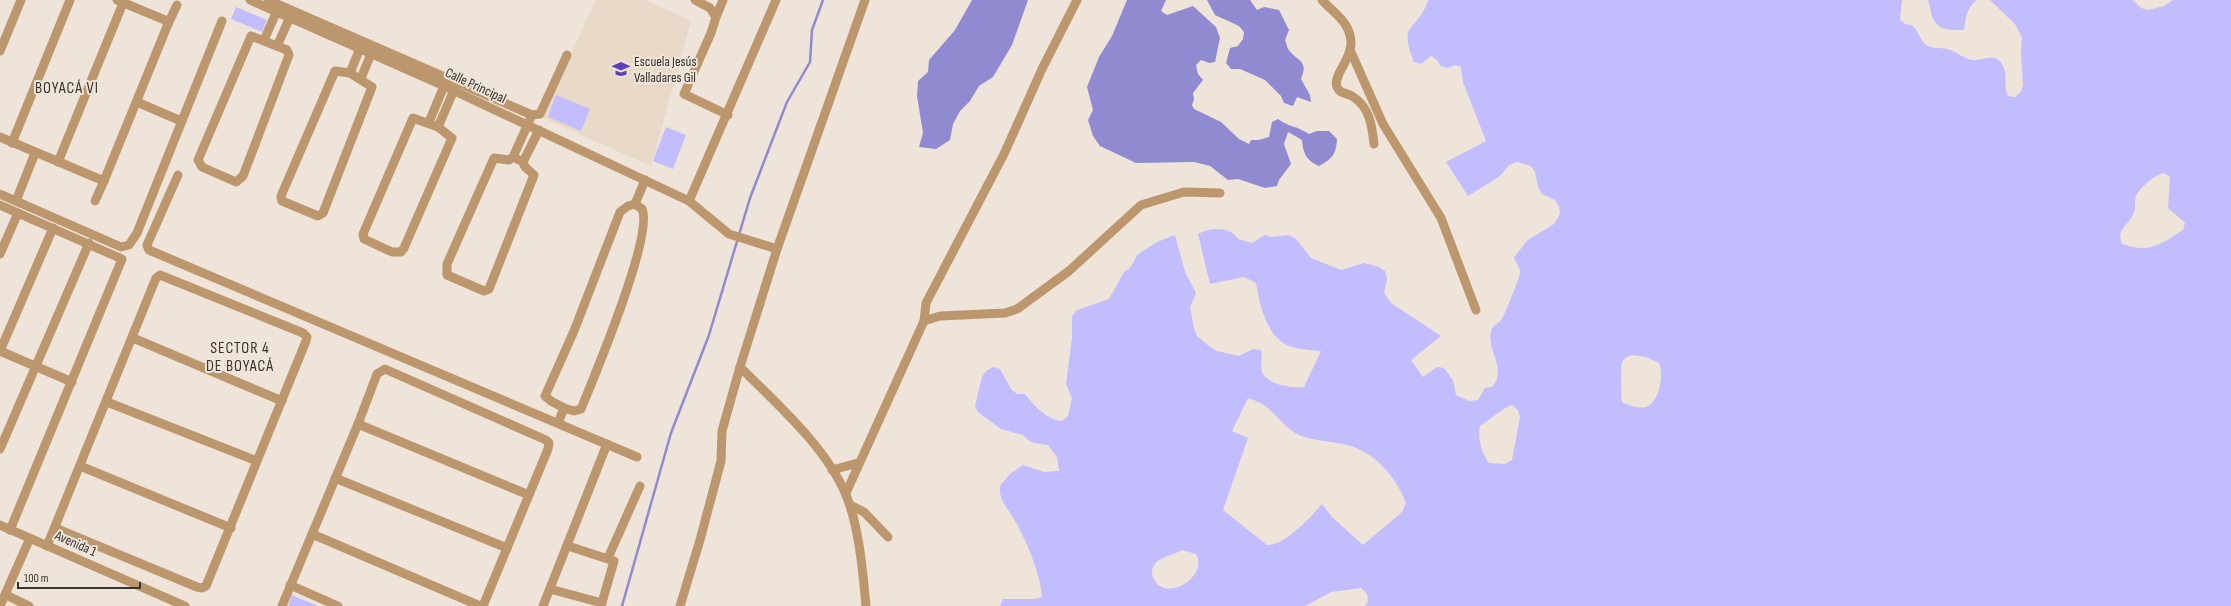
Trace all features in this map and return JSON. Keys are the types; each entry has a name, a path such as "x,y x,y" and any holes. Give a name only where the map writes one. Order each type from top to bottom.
{"street":[{"path":"1,47 21,0"},
{"path":"12,143 70,0"},
{"name":"Calle Principal","path":"250,0 454,90 689,201 729,234 777,249"},
{"path":"268,0 532,115 540,114 567,56"},
{"path":"694,0 710,4 716,17"},
{"path":"723,0 711,33 684,94 728,114"},
{"path":"689,201 728,114 776,0"},
{"path":"680,606 700,540 721,461 722,431 740,366 777,249 865,0"},
{"path":"846,493 858,463 924,321 926,303 1004,154 1042,68 1077,0"},
{"path":"1322,0 1345,24 1351,40 1351,52 1383,124 1441,218 1476,310"},
{"path":"58,162 120,1 165,20 168,24"},
{"path":"95,201 177,5"},
{"path":"264,40 277,11"},
{"path":"277,46 290,17"},
{"path":"0,194 126,248 132,242 137,233 181,120 222,21"},
{"path":"249,37 256,37 264,40 287,50 289,55 243,176 236,182 202,167 198,160 249,37"},
{"path":"350,73 360,48"},
{"path":"1351,52 1337,79 1337,87 1341,92 1352,96 1366,110 1371,122 1374,144"},
{"path":"361,78 371,54"},
{"path":"335,71 350,73 361,78 372,87 323,213 318,216 282,201 281,196 333,74 335,71"},
{"path":"433,124 444,86"},
{"path":"433,124 454,90"},
{"path":"137,102 181,120"},
{"path":"513,158 532,115"},
{"path":"413,118 433,124 452,138 404,248 401,252 392,252 372,244 364,239 363,234 413,118"},
{"path":"523,162 539,130"},
{"path":"0,137 104,181"},
{"path":"16,201 35,153"},
{"path":"498,156 509,160 513,158 523,162 525,167 534,175 488,289 484,291 447,275 446,270 494,158 498,156"},
{"path":"178,175 148,245 149,250 637,457"},
{"path":"635,204 645,180"},
{"path":"924,321 940,316 1005,313 1017,309 1069,271 1141,205 1184,192 1220,193"},
{"path":"635,204 642,209 644,220 636,260 581,409 574,411 564,408 545,396 574,331 620,212 628,206 635,204"},
{"path":"0,205 89,243 122,259 10,530"},
{"path":"0,254 18,213"},
{"path":"53,228 0,351 72,382"},
{"path":"0,449 89,243"},
{"path":"47,546 134,338 156,278 160,275 303,332 307,337 231,528 209,580 202,588 55,528"},
{"path":"134,338 282,401"},
{"path":"740,366 806,434 832,470 846,493 850,505 864,578 866,606"},
{"path":"282,606 290,586 312,534 336,478 377,374 385,369 546,440 549,443 548,449 482,606 312,534"},
{"path":"107,402 257,461"},
{"path":"558,423 564,408"},
{"path":"358,424 529,495"},
{"path":"543,606 568,546 607,444"},
{"path":"832,470 858,463"},
{"path":"80,466 231,528"},
{"path":"336,478 507,548"},
{"path":"608,558 640,486"},
{"path":"850,505 864,512 888,537"},
{"name":"Avenida 1","path":"0,525 185,606"},
{"path":"0,606 30,538"},
{"path":"550,589 601,605 615,564 614,560 568,546"},
{"path":"290,586 338,606"},
{"path":"6,595 29,606"}],"shaded area":[{"name":"Escuela Jesús Valladares Gil","path":"596,0 646,0 691,21 651,166 541,117"},
{"path":"972,0 1028,0 1012,45 993,77 979,86 970,101 960,111 953,124 950,140 936,149 919,147 923,133 917,96 918,81 928,72 929,60 955,30"},
{"path":"1127,0 1166,0 1161,11 1167,15 1193,6 1216,27 1220,38 1215,62 1209,63 1201,60 1196,65 1198,74 1203,80 1193,93 1194,99 1192,105 1194,109 1221,122 1239,139 1249,144 1251,140 1259,140 1269,137 1272,122 1278,119 1309,134 1317,131 1329,131 1337,139 1336,149 1330,159 1319,166 1311,162 1303,149 1302,140 1288,132 1284,144 1291,164 1279,180 1277,186 1265,188 1238,179 1228,180 1210,166 1194,162 1136,163 1100,146 1093,136 1088,120 1093,110 1087,87 1099,57 1112,36"},
{"path":"1207,0 1250,0 1257,10 1264,7 1279,10 1289,30 1285,40 1288,49 1303,64 1304,68 1301,79 1310,95 1311,102 1297,97 1293,106 1284,103 1281,96 1265,80 1240,69 1231,69 1226,63 1230,48 1238,46 1243,39 1244,32 1239,26 1215,15"},
{"path":"1428,0 1902,0 1900,19 1905,24 1912,25 1914,27 1926,45 1929,47 1944,48 1969,59 1977,60 1992,58 2000,61 2004,69 2008,96 2015,97 2021,92 2023,85 2021,54 2022,38 2015,24 1990,0 2133,0 2141,8 2148,10 2164,6 2173,0 2231,0 2231,606 1365,606 1368,601 1367,594 1361,588 1331,592 1305,606 1000,606 1003,599 1034,599 1042,597 1039,578 1032,557 1019,527 1002,500 1000,486 1010,474 1023,465 1044,472 1059,471 1057,457 1048,445 1034,443 1023,435 1001,429 978,412 975,406 982,377 986,371 993,367 1000,369 1011,389 1017,394 1025,394 1046,415 1062,421 1068,416 1072,398 1066,384 1072,338 1072,316 1077,310 1109,299 1124,272 1130,268 1138,254 1157,242 1175,235 1185,272 1196,293 1190,307 1197,336 1217,351 1239,356 1253,349 1261,350 1262,372 1274,383 1293,387 1304,387 1321,351 1293,347 1277,338 1266,321 1256,283 1244,277 1210,284 1198,234 1209,230 1220,229 1230,232 1238,239 1252,243 1265,235 1272,237 1289,235 1296,239 1311,258 1341,270 1364,263 1379,267 1385,271 1387,278 1384,293 1391,303 1441,336 1411,360 1423,377 1437,367 1444,368 1453,380 1456,395 1469,401 1478,400 1485,388 1492,387 1498,373 1491,345 1491,331 1503,317 1520,274 1520,269 1514,257 1528,240 1554,224 1560,214 1559,206 1555,200 1542,194 1538,187 1535,172 1531,166 1517,162 1509,165 1500,176 1468,196 1446,162 1486,141 1463,82 1461,67 1455,65 1448,68 1441,66 1437,60 1431,56 1421,64 1414,62 1409,48 1408,32 1424,10","holes":["2164,173 2170,177 2168,208 2185,223 2183,230 2168,240 2148,248 2132,247 2122,244 2120,234 2134,212 2135,198 2148,182","1631,355 1646,357 1659,363 1661,380 1658,394 1655,400 1646,407 1637,407 1622,402 1621,382 1622,363 1624,359","1248,398 1264,405 1290,429 1299,435 1311,439 1347,445 1367,453 1383,467 1402,493 1406,503 1402,512 1363,545 1332,517 1322,504 1297,530 1289,536 1274,544 1267,545 1223,510 1248,438 1232,431","1512,405 1518,410 1520,417 1512,460 1505,464 1489,463 1481,446 1479,436 1480,426 1505,408","1182,550 1196,554 1198,563 1196,571 1184,584 1176,588 1159,586 1154,579 1152,570 1157,562"]},
{"path":"1928,0 1977,0 1973,3 1969,10 1966,17 1964,30 1949,30 1937,25 1934,21"},
{"path":"236,7 267,20 262,32 231,19"},
{"path":"556,95 590,109 581,131 548,117"},
{"path":"666,127 686,135 673,169 653,161"},
{"path":"292,595 318,606 288,606"}],"waterway":[{"path":"622,606 671,433 709,335 750,198 787,102 810,62 812,30 823,0"}],"place":[{"name":"Escuela Jesús Valladares Gil","path":"621,69"}],"district":[{"name":"BOYACÁ VI","path":"67,87"},
{"name":"SECTOR 4 DE BOYACÁ","path":"240,356"}]}
